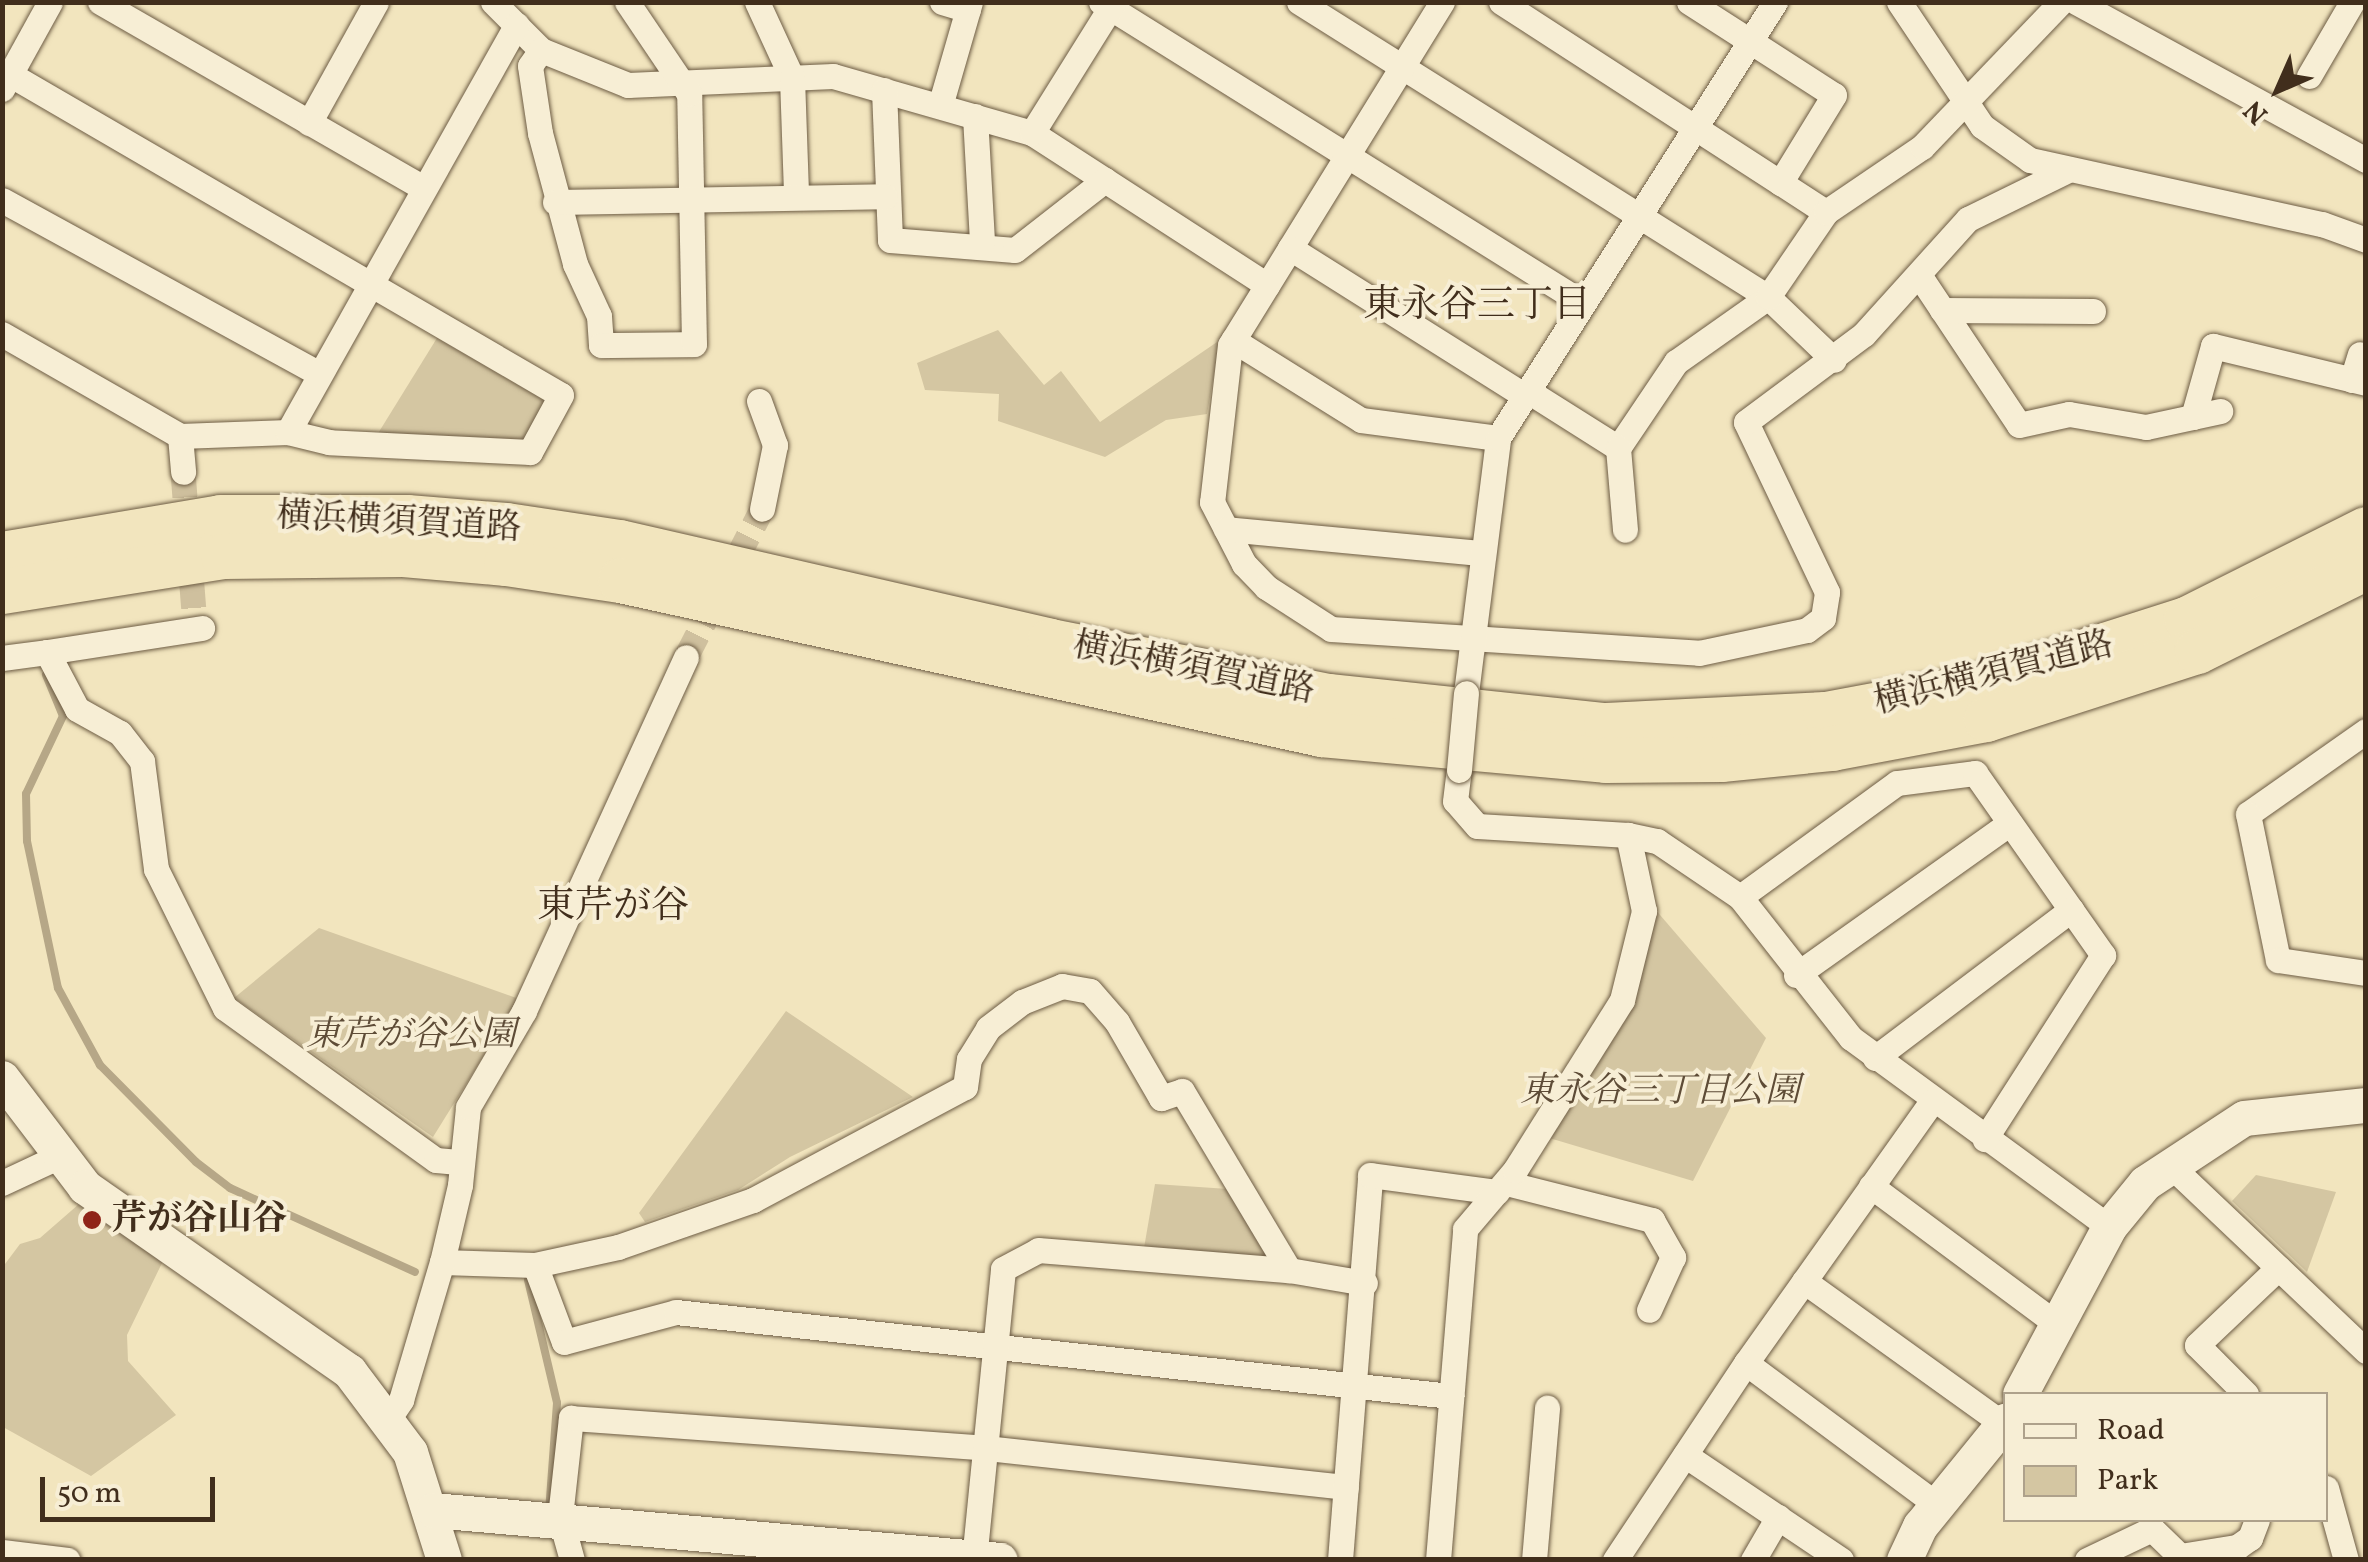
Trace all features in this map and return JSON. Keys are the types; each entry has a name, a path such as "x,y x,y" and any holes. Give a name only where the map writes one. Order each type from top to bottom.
{"highway":[{"name":"横浜横須賀道路","path":"2,554 220,518 390,516 506,525 619,542 1328,696 1606,725 1825,714 1976,686 2186,619 2366,528"},
{"name":"横浜横須賀道路","path":"2,591 223,556 403,554 506,562 620,580 1322,734 1495,755 1663,760 1832,748 2064,697 2197,651 2366,567"}],"street":[{"path":"2,334 180,436 288,432 329,442 530,452 561,396 6,82 50,2"},
{"path":"100,2 423,188"},
{"path":"308,123 376,2"},
{"path":"493,2 541,50 628,85 833,76 1032,133 1267,285"},
{"path":"541,50 530,66 555,202 600,316 601,344 694,344 692,199 684,81 627,2"},
{"path":"940,106 969,6 942,2"},
{"path":"1299,2 1768,297 1834,360"},
{"path":"1442,2 1234,340 1212,502 1244,564 1266,587 1331,628 1469,642 1698,653 1807,630 1822,618 1827,592 1746,422 1834,360 1919,275 1968,219 2066,171"},
{"path":"1501,2 1826,212"},
{"path":"1690,2 1834,95 1780,184"},
{"path":"1775,2 1498,438 1469,642 1455,801 1477,826 1628,835 1657,841 1740,897 1796,975 1875,1058 2109,1227"},
{"path":"1898,2 1966,104 2008,147 2066,171 2322,224 2366,240"},
{"path":"1625,530 1618,448 1676,362 1768,297 1826,212 1861,182 1922,147 2060,2"},
{"path":"2076,2 2288,113 2366,160"},
{"path":"2310,76 2352,2"},
{"path":"757,3 792,78 796,195"},
{"path":"1032,133 1109,4 1583,303"},
{"path":"288,432 516,24"},
{"path":"884,90 884,196 890,240 982,242 1015,250 1104,180"},
{"path":"975,116 982,242"},
{"path":"555,202 884,196"},
{"path":"2,200 320,374"},
{"path":"1290,248 1618,448"},
{"path":"1919,275 2019,425 2068,414 2146,427 2220,411"},
{"path":"1942,310 2093,311"},
{"path":"1234,340 1361,420 1498,438"},
{"path":"2193,417 2213,346 2359,382 2360,354"},
{"path":"759,402 775,445 762,509"},
{"path":"180,436 183,472"},
{"path":"1226,528 1480,553"},
{"path":"2,658 197,623"},
{"path":"46,652 77,709 120,733 142,761 156,868 224,1008 436,1160 461,1162"},
{"path":"388,1418 401,1400 442,1262 468,1107 524,1011 686,657"},
{"path":"2365,734 2248,814 2278,960 2366,973"},
{"path":"1740,897 1897,783 1975,772 2103,955 1985,1138"},
{"path":"1796,975 2010,823"},
{"path":"1438,1560 1465,1229 1502,1187 1622,1000 1644,911 1628,835"},
{"path":"1875,1058 2071,910"},
{"path":"442,1262 535,1264 618,1247 752,1200 880,1136 965,1087 968,1059 988,1028 1022,1002 1062,986 1090,992 1117,1022 1161,1098 1182,1090 1289,1270"},
{"path":"9,1100 85,1186 148,1234 308,1336 349,1370 388,1418 433,1510 444,1560"},
{"path":"1615,1560 1746,1363 1932,1100"},
{"path":"2021,1392 2109,1227 2169,1164 2244,1118 2366,1105"},
{"path":"2,1184 60,1156"},
{"path":"2169,1164 2366,1351"},
{"path":"1340,1560 1365,1283 1370,1175 1502,1187 1652,1220 1673,1257 1649,1310"},
{"path":"1871,1186 2058,1325"},
{"path":"433,1510 550,1516 983,1559 986,1448 1003,1269 1038,1250 1289,1270 1365,1283"},
{"path":"535,1264 564,1342 676,1312 994,1349 1356,1382 1452,1396"},
{"path":"2244,1392 2197,1345 2278,1268"},
{"path":"1804,1281 2003,1409"},
{"path":"1746,1363 1936,1505"},
{"path":"1534,1560 1547,1408"},
{"path":"572,1560 550,1516 571,1418 986,1448 1346,1486"},
{"path":"1904,1560 1936,1505 2003,1422"},
{"path":"1685,1455 1841,1560"},
{"path":"2328,1495 2346,1560"},
{"path":"1754,1560 1778,1517"},
{"path":"2087,1560 2152,1529 2182,1558 2237,1547 2250,1538 2255,1522"},
{"path":"2,1552 61,1558"}],"green space":[{"path":"998,330 1044,385 1061,371 1100,422 1220,340 1207,414 1166,420 1105,457 998,421 999,394 925,390 917,363"},
{"path":"437,338 542,399 545,408 526,444 377,435"},
{"name":"東永谷三丁目公園","path":"1654,908 1766,1038 1693,1181 1546,1137"},
{"name":"東芹が谷公園","path":"319,928 519,999 433,1137 234,998"},
{"path":"786,1011 913,1097 790,1157 738,1190 645,1222 639,1213"},
{"path":"2256,1175 2336,1192 2307,1272 2232,1201"},
{"path":"1155,1184 1228,1189 1272,1260 1144,1248"},
{"path":"79,1204 163,1261 127,1335 128,1361 176,1415 91,1476 3,1427 2,1268 20,1244 40,1238"}],"waterway":[{"path":"46,675 63,716 26,794 27,841 58,988 100,1065 196,1162 230,1188 415,1272"},
{"path":"528,1280 557,1403 549,1511"}],"tunnel":[{"path":"183,472 194,613"},
{"path":"686,657 762,509"}],"place":[{"name":"芹が谷山谷","path":"92,1220"}],"district":[{"name":"東永谷三丁目","path":"1477,307"},
{"name":"東芹が谷","path":"613,908"}]}
